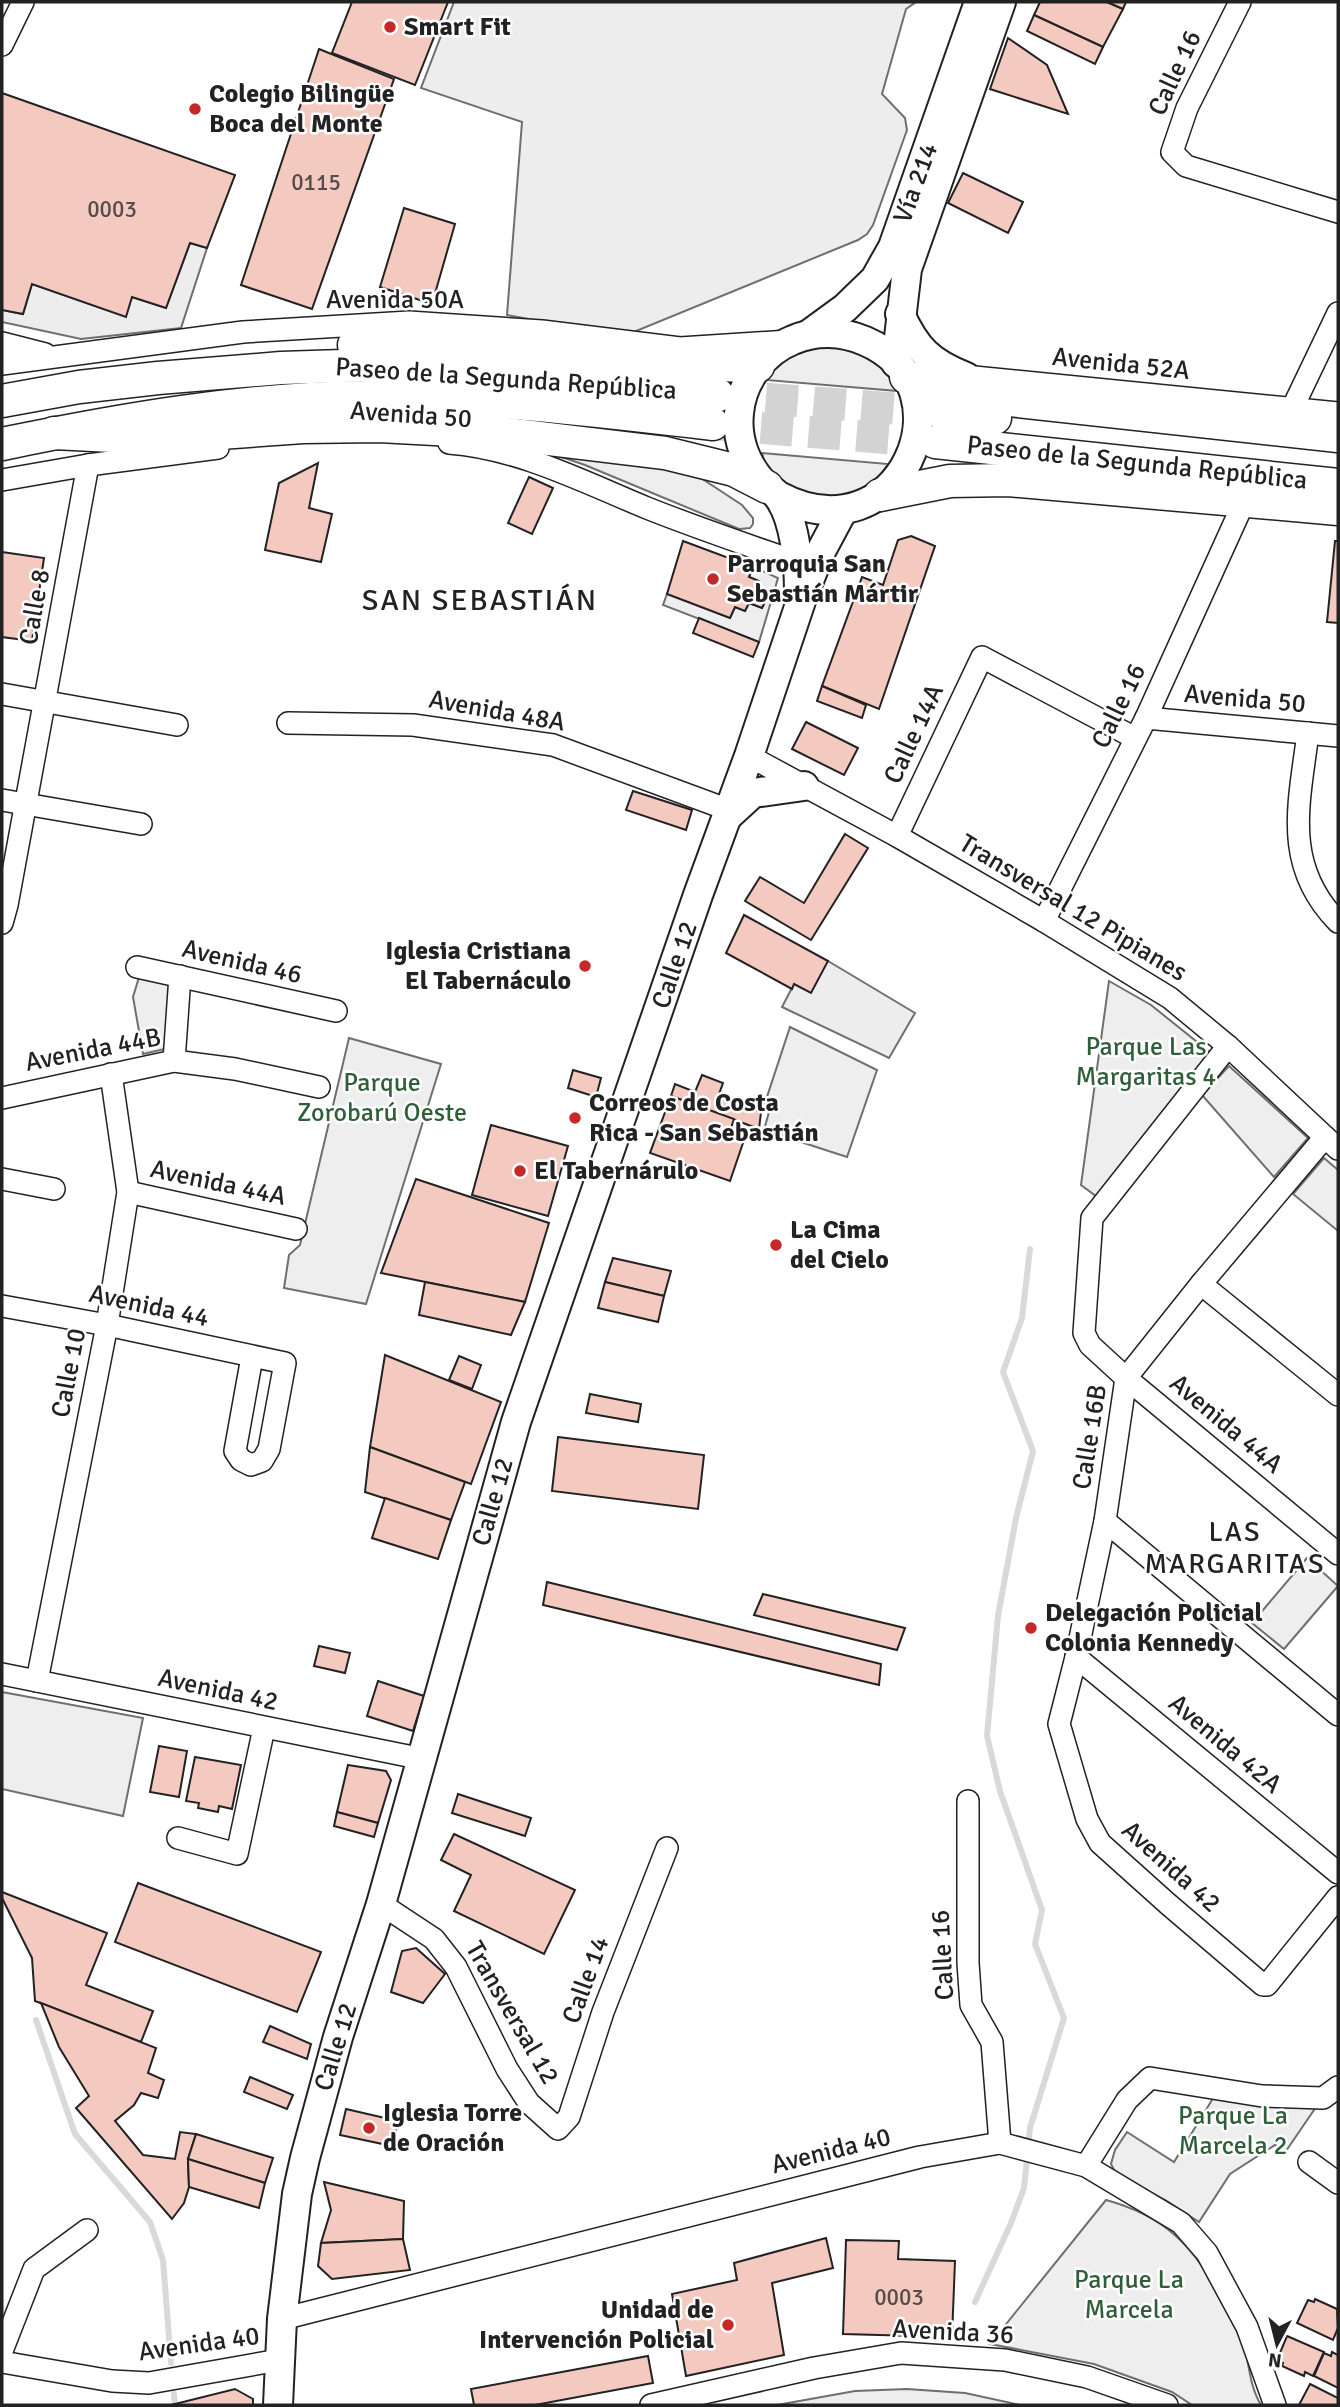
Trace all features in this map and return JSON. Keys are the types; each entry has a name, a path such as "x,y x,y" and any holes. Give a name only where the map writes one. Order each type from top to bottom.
{"highway":[{"path":"79,387 169,358 361,344 426,344 533,351 655,364 758,366"},
{"name":"Paseo de la Segunda República","path":"2,401 79,387 210,373 373,365 512,374 715,409 616,413 469,401 370,397 265,402 198,408 2,444"},
{"path":"900,369 972,396 1338,436"},
{"path":"54,433 151,438 303,427 379,426 490,432 666,453 734,470 772,491"},
{"name":"Paseo de la Segunda República","path":"1338,450 937,427 1338,485"},
{"path":"880,495 950,481 1008,480 1338,509"}],"main road":[{"name":"Vía 214","path":"798,338 845,308 875,279 893,247 979,2"},
{"name":"Vía 214","path":"900,369 900,314 907,269 1001,2"},
{"path":"900,314 910,335 924,354 943,368 966,377"},
{"path":"840,333 871,343 900,369 917,408 916,441 903,471 880,495 856,507 826,511 809,509 772,491 747,460 738,428 742,395 758,366 767,356 798,338 840,333"},
{"name":"Calle 12","path":"772,491 791,528 799,564 795,621"},
{"name":"Calle 12","path":"278,2405 282,2319 297,2194 305,2158 338,2037 381,1905 423,1759 516,1422 810,575 843,510"},
{"path":"728,813 753,793 804,786"}],"street":[{"path":"2,45 23,2"},
{"name":"Calle 16","path":"1240,2 1180,125 1172,152 1186,166 1338,212"},
{"path":"1292,409 1338,313"},
{"name":"Avenida 50A","path":"2,364 243,332 409,322 542,331 680,348 798,338"},
{"path":"2,343 54,356"},
{"name":"Avenida 52A","path":"900,369 1338,413"},
{"name":"Avenida 50","path":"2,480 198,450 323,438 475,447 572,476 650,509 799,564"},
{"name":"Calle 8","path":"4,911 46,702 88,465"},
{"path":"843,510 957,491 1007,489 1338,523"},
{"name":"Calle 16","path":"1044,921 1146,718 1239,513"},
{"name":"Calle 14A","path":"897,836 982,657 1135,738"},
{"path":"2,694 177,725"},
{"name":"Avenida 50","path":"1146,718 1338,736"},
{"name":"Avenida 48A","path":"288,723 414,725 553,746 728,813"},
{"path":"1308,733 1298,810 1298,848 1308,881 1328,913 1338,922"},
{"name":"Transversal 12 Pipianes","path":"749,756 897,836 1170,998 1228,1046 1331,1143"},
{"path":"2,800 141,824"},
{"name":"Avenida 46","path":"137,967 336,1012"},
{"path":"174,1061 180,976"},
{"name":"Avenida 44A","path":"1228,1046 1092,1218 1084,1333 1090,1345 1126,1378 1338,1554"},
{"name":"Avenida 44B","path":"2,1098 174,1061 235,1069 319,1087"},
{"name":"Calle 10","path":"37,1681 107,1325 128,1192 111,1074"},
{"name":"Calle 16B","path":"1059,1727 1105,1521 1126,1378 1201,1284 1331,1143"},
{"path":"2,1179 54,1189"},
{"name":"Avenida 44A","path":"128,1192 296,1229"},
{"path":"1201,1284 1338,1395"},
{"name":"Avenida 44","path":"2,1306 107,1325 285,1363 269,1449 262,1461 251,1465 241,1460 234,1451 253,1357"},
{"path":"1105,1521 1338,1715"},
{"name":"Avenida 42A","path":"1076,1657 1338,1873"},
{"name":"Avenida 42","path":"2,1674 423,1759"},
{"name":"Avenida 42","path":"1059,1727 1087,1818 1100,1843 1168,1905 1265,1986 1338,1897"},
{"path":"178,1838 237,1854 264,1728"},
{"name":"Calle 16","path":"968,1801 968,1963 971,2005 992,2042 1000,2143"},
{"name":"Calle 14","path":"558,2129 569,2117 603,2012 667,1848"},
{"name":"Transversal 12","path":"381,1905 434,1938 456,1967 508,2069 529,2103 558,2129"},
{"path":"1086,2166 1127,2100 1150,2078 1262,2096 1323,2098 1338,2087"},
{"name":"Avenida 40","path":"282,2319 920,2157 1000,2143 1086,2166 1181,2223 1207,2253 1247,2327 1275,2405"},
{"path":"1309,2162 1338,2183"},
{"path":"2,2351 34,2269 87,2230"},
{"name":"Avenida 36","path":"651,2405 814,2368 901,2353 1005,2360 1087,2377 1167,2405"},
{"name":"Avenida 40","path":"2,2362 112,2381 149,2383 279,2361"}],"green space":[{"path":"839,343 866,356 880,367 898,391 766,380 775,365 788,353"},
{"path":"532,447 675,461 742,505 753,518 753,524 750,528 739,529 585,465"},
{"path":"762,453 888,464 875,481 861,491 850,495 829,496 796,490 779,481 771,474"},
{"path":"753,567 778,578 759,642 663,605 667,594 730,618 735,607 745,611 749,603 762,608 768,595 756,590 759,581 749,577"},
{"path":"140,974 171,982 169,1048 143,1054 133,997"},
{"name":"Parque Las Margaritas 4","path":"1109,981 1151,1005 1212,1054 1100,1199 1081,1185"},
{"path":"790,1027 877,1070 847,1157 764,1130 769,1112 763,1109"},
{"name":"Parque Zorobarú Oeste","path":"349,1038 441,1064 366,1304 284,1288 289,1255 300,1245"},
{"path":"1229,1066 1308,1138 1274,1177 1202,1095"},
{"path":"1324,1158 1338,1170 1338,1231 1293,1194"},
{"path":"1307,1558 1338,1586 1284,1649 1252,1623"},
{"path":"2,1692 143,1718 123,1816 2,1789"},
{"name":"Parque La Marcela 2","path":"1215,2095 1316,2107 1286,2151 1275,2145 1230,2174 1199,2222 1167,2201 1116,2174 1111,2164 1115,2150 1127,2132 1174,2162"},
{"name":"Parque La Marcela","path":"1106,2200 1161,2224 1187,2247 1199,2262 1238,2324 1253,2387 1261,2405 1192,2405 1172,2392 1094,2364 990,2344"},
{"path":"907,2389 965,2393 1020,2405 777,2405 855,2391"}],"shaded area":[{"path":"454,2 916,2 906,9 882,94 905,118 907,130 873,225 867,234 858,240 624,336 507,315 522,122 421,88"},
{"path":"190,243 207,248 181,328 81,339 2,322 2,310 23,314 32,284 125,316 132,297 166,308"},
{"path":"828,961 915,1013 889,1058 782,1007 794,984"}],"building":[{"name":"Smart Fit","path":"352,2 448,2 415,85 332,53"},
{"path":"1040,2 1107,2 1123,9 1103,47 1034,15"},
{"path":"1107,2 1126,2 1123,9"},
{"path":"1034,15 1103,47 1095,64 1027,31"},
{"path":"1008,38 1047,65 1068,114 990,89"},
{"path":"319,49 394,79 312,309 241,285"},
{"path":"2,93 235,175 207,248 190,243 166,308 132,297 126,317 32,284 23,314 2,310"},
{"path":"963,173 1023,202 1008,233 948,203"},
{"path":"404,208 455,224 432,304 380,287"},
{"path":"318,463 309,508 332,514 321,562 265,550 279,483"},
{"path":"529,477 553,488 532,534 508,523"},
{"path":"911,536 935,546 879,709 822,686 862,577 883,585 898,540"},
{"name":"Parroquia San Sebastián Mártir","path":"683,541 753,567 749,577 759,581 756,590 768,595 762,608 749,603 745,611 735,607 730,618 667,594"},
{"path":"1335,541 1338,541 1338,623 1327,622"},
{"path":"2,552 44,558 32,641 2,637"},
{"path":"699,618 759,642 753,657 693,633"},
{"path":"822,686 866,705 862,718 817,701"},
{"path":"806,722 858,748 844,775 792,749"},
{"path":"633,791 692,810 686,830 626,810"},
{"path":"845,834 868,848 811,940 745,901 760,877 804,903"},
{"path":"744,915 828,961 811,993 794,984 792,989 726,953"},
{"path":"573,1070 601,1078 596,1097 568,1088"},
{"path":"702,1075 723,1083 718,1097 761,1112 759,1129 671,1096 675,1084 695,1092"},
{"path":"671,1096 734,1119 729,1134 744,1140 730,1181 650,1153"},
{"name":"El Tabernárulo","path":"491,1125 568,1146 548,1216 472,1195"},
{"path":"416,1179 549,1223 525,1302 381,1273"},
{"path":"613,1258 671,1271 664,1296 605,1282"},
{"path":"425,1282 525,1302 511,1335 419,1315"},
{"path":"605,1282 664,1296 658,1322 598,1308"},
{"path":"385,1355 501,1402 471,1484 370,1447"},
{"path":"459,1356 481,1365 472,1389 449,1380"},
{"path":"590,1394 641,1404 638,1422 586,1413"},
{"path":"558,1437 704,1455 698,1509 552,1491"},
{"path":"370,1447 465,1482 451,1520 365,1492"},
{"path":"385,1498 451,1520 438,1559 372,1538"},
{"path":"547,1582 881,1664 879,1685 543,1605"},
{"path":"763,1594 905,1628 897,1650 754,1615"},
{"path":"319,1646 350,1653 345,1673 314,1666"},
{"path":"378,1681 424,1696 413,1731 367,1716"},
{"path":"159,1746 187,1751 179,1797 150,1792"},
{"path":"195,1757 241,1765 232,1809 219,1806 218,1812 198,1808 199,1803 186,1801"},
{"path":"348,1765 386,1771 391,1780 378,1823 337,1812"},
{"path":"458,1794 531,1818 525,1836 452,1813"},
{"path":"337,1812 378,1823 374,1837 334,1826"},
{"path":"454,1834 575,1890 544,1954 454,1911 471,1875 441,1860"},
{"path":"138,1883 321,1952 297,2012 115,1942"},
{"path":"2,1892 107,1933 86,1985 153,2011 141,2042 35,2001 32,1958 2,1898"},
{"path":"416,1948 445,1974 423,2003 391,1992 402,1951"},
{"path":"41,2003 156,2048 148,2073 164,2080 158,2098 141,2093 134,2105 115,2121 143,2155 175,2159 180,2132 196,2134 188,2159 189,2187 184,2203 172,2219 76,2108 89,2096 59,2047"},
{"path":"270,2026 311,2044 307,2059 263,2042"},
{"path":"250,2077 293,2095 287,2109 244,2092"},
{"name":"Iglesia Torre de Oración","path":"346,2109 398,2121 392,2146 340,2135"},
{"path":"196,2134 273,2158 265,2183 188,2159"},
{"path":"188,2159 265,2183 259,2208 189,2187"},
{"path":"324,2182 404,2201 403,2239 321,2243 331,2210"},
{"name":"Unidad de Intervención Policial","path":"826,2238 833,2268 772,2283 784,2355 686,2376 672,2294 737,2280 734,2263"},
{"path":"403,2239 410,2270 332,2279 318,2266 321,2243"},
{"path":"846,2240 899,2241 898,2259 955,2261 952,2337 843,2334"},
{"path":"1315,2299 1337,2309 1338,2328 1333,2340 1297,2323 1308,2300 1314,2302"},
{"path":"1287,2336 1324,2352 1313,2376 1305,2372 1304,2376 1282,2366 1283,2363 1277,2360"},
{"path":"1332,2352 1338,2355 1338,2388 1314,2376 1324,2353 1331,2356"},
{"name":"Unidad de Intervención Policial","path":"648,2356 653,2383 535,2405 474,2405 471,2389"},
{"path":"1310,2384 1338,2398 1338,2405 1299,2405"},
{"path":"235,2389 253,2399 253,2405 171,2405"}],"waterway":[{"path":"975,2302 1024,2188 1030,2128 1064,2018 1035,1944 1042,1910 1000,1791 987,1736 998,1616 1016,1518 1033,1451 1003,1372 1022,1318 1030,1249"},
{"path":"36,2020 75,2134 150,2222 163,2260 171,2363"},
{"path":"174,2394 175,2405"}],"tunnel":[{"path":"718,395 940,412"},
{"path":"713,424 935,442"}],"place":[{"name":"Smart Fit","path":"390,27"},
{"name":"Colegio Bilingüe Boca del Monte","path":"195,109"},
{"name":"Parroquia San Sebastián Mártir","path":"713,579"},
{"name":"Iglesia Cristiana El Tabernáculo","path":"585,966"},
{"name":"Correos de Costa Rica - San Sebastián","path":"575,1118"},
{"name":"El Tabernárulo","path":"520,1171"},
{"name":"La Cima del Cielo","path":"776,1245"},
{"name":"Delegación Policial Colonia Kennedy","path":"1031,1628"},
{"name":"Iglesia Torre de Oración","path":"369,2128"},
{"name":"Unidad de Intervención Policial","path":"728,2325"}],"district":[{"name":"SAN SEBASTIÁN","path":"480,600"},
{"name":"LAS MARGARITAS","path":"1235,1548"}]}
